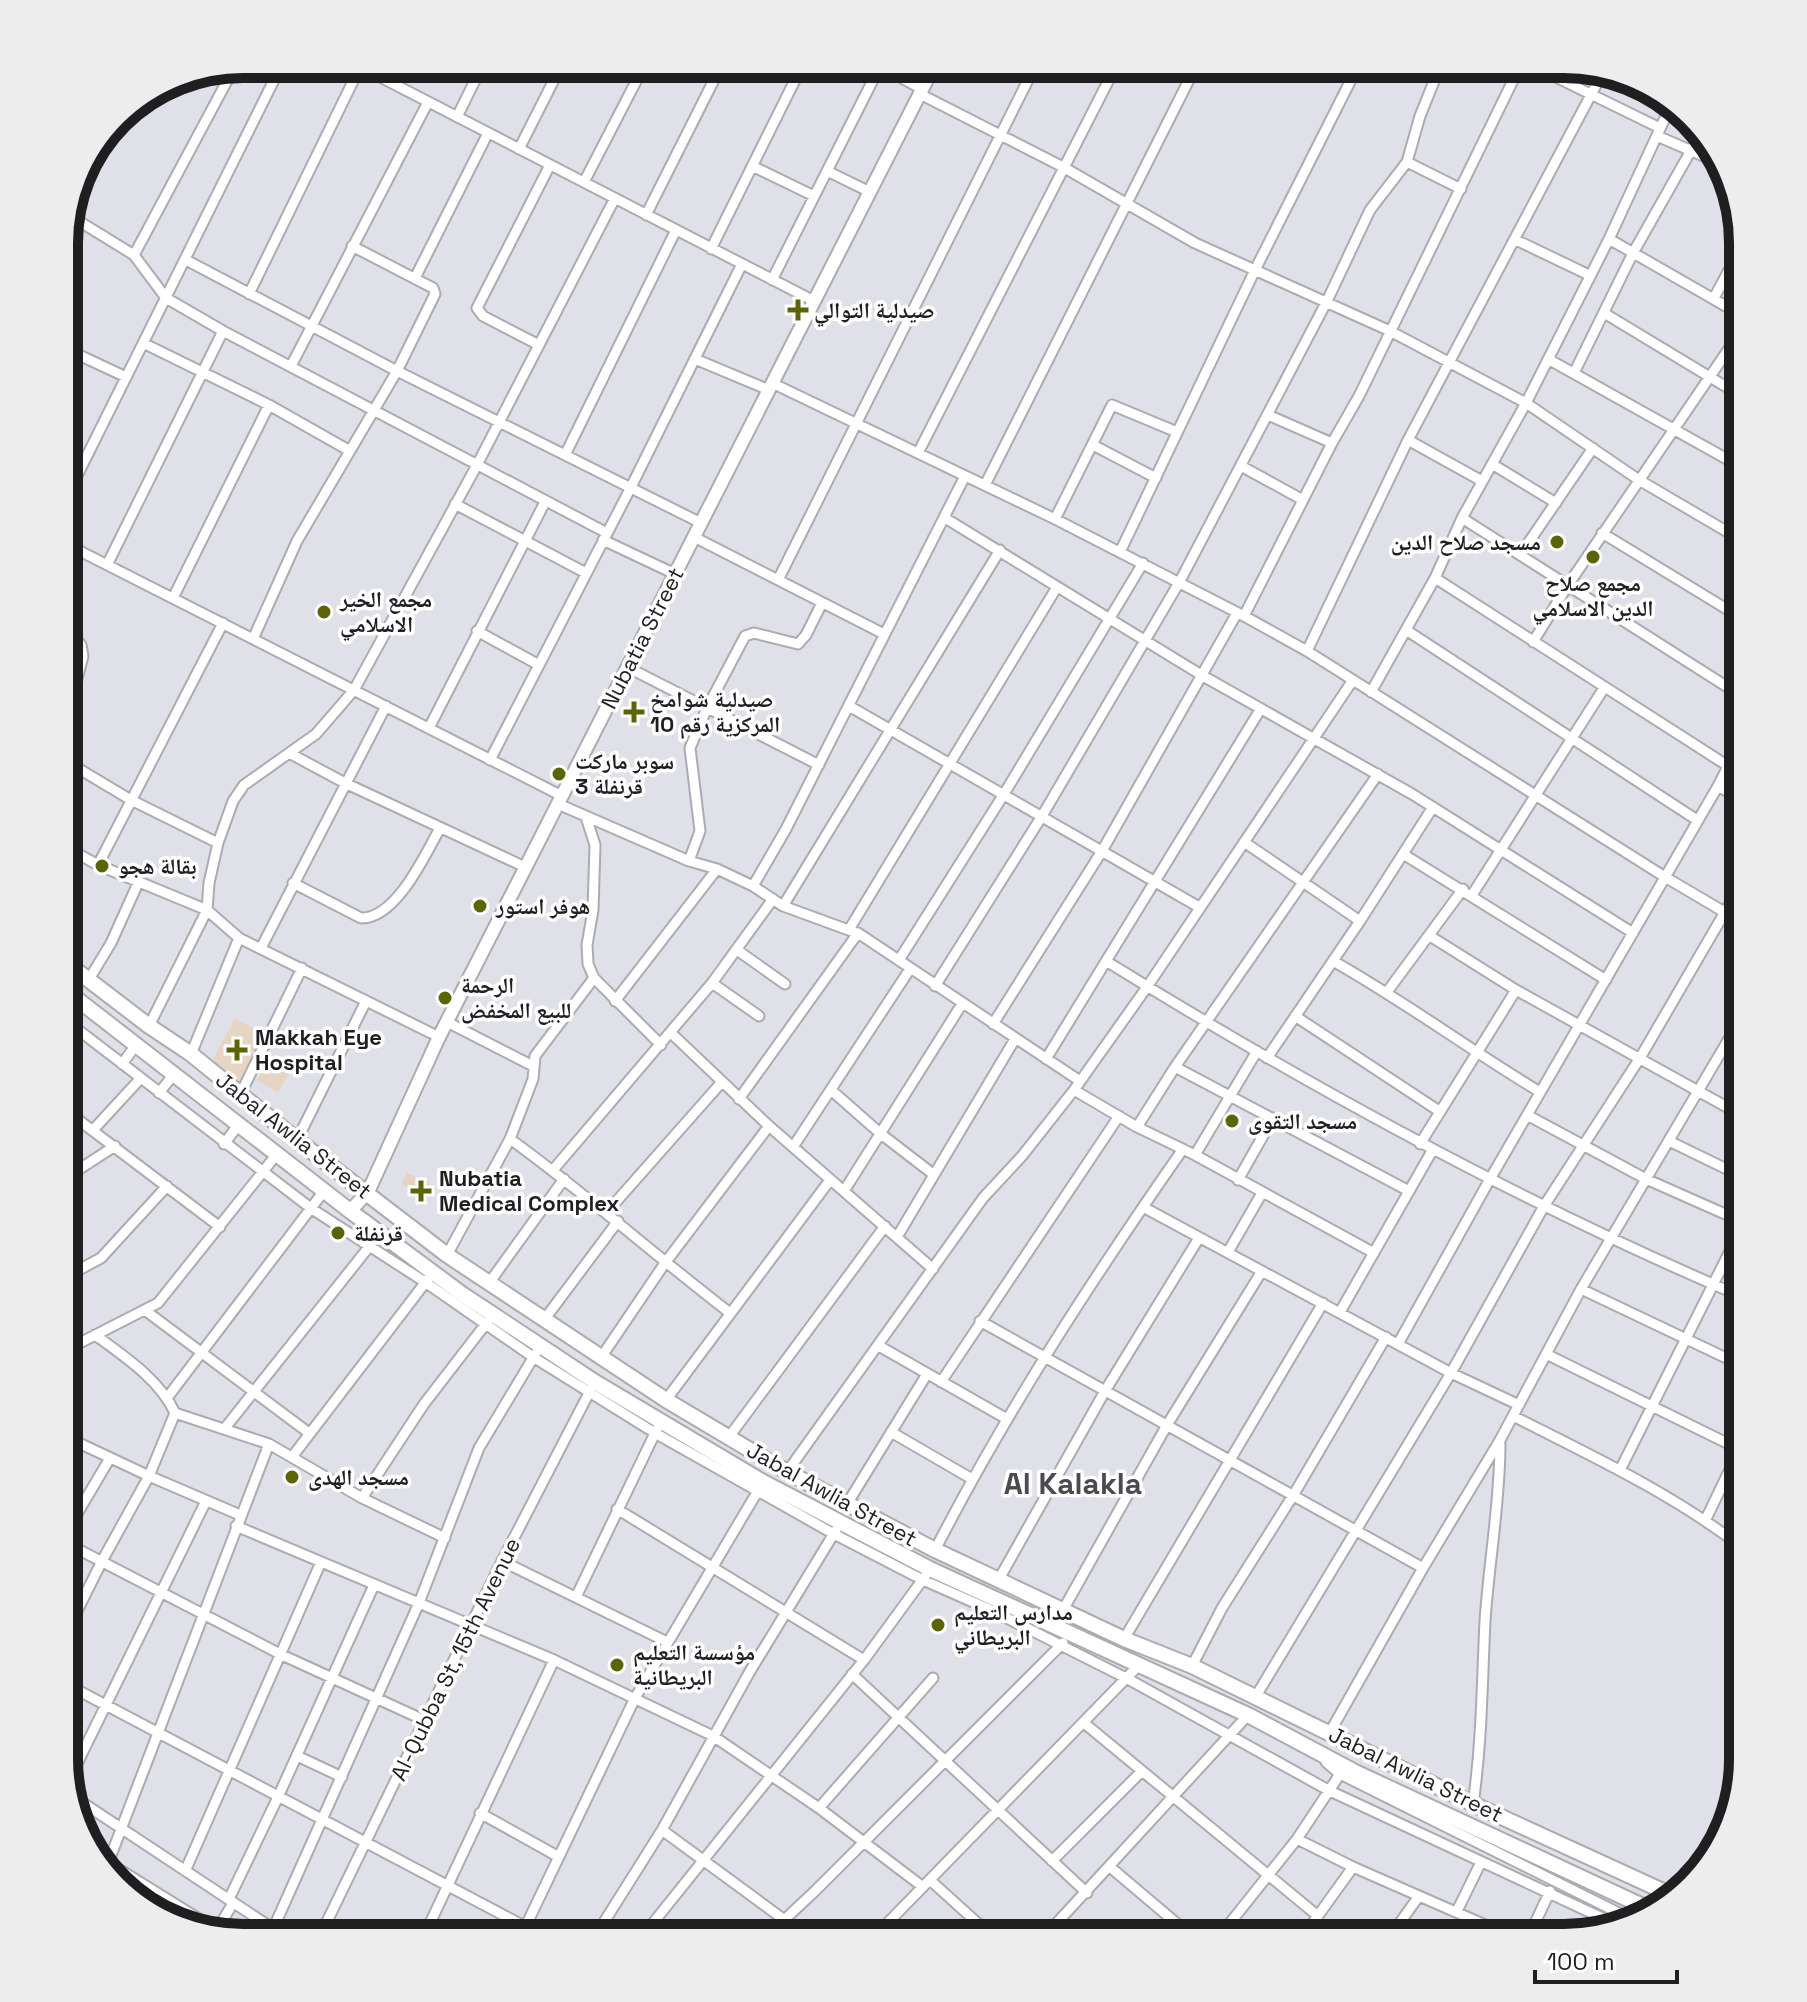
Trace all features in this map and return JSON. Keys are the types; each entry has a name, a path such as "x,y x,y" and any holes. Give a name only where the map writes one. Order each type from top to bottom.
{"main road":[{"name":"Jabal Awlia Street","path":"78,973 191,1054 447,1255 666,1400 787,1472 935,1550 1124,1639 1192,1666 1473,1804 1663,1891"},
{"name":"Jabal Awlia Street","path":"78,1005 136,1045 380,1233 429,1277 592,1388 760,1487 927,1574 1065,1639 1139,1665 1248,1715 1322,1756 1640,1905"}],"street":[{"path":"78,474 275,78"},
{"path":"249,294 351,78"},
{"path":"382,78 814,301"},
{"path":"392,83 395,78"},
{"path":"457,117 476,78"},
{"path":"519,149 555,78"},
{"path":"584,182 638,78"},
{"path":"646,215 715,78"},
{"path":"711,249 796,78"},
{"path":"772,280 872,78"},
{"path":"899,78 1195,243 1390,331 1526,403 1639,480 1729,533"},
{"name":"Nubatia Street","path":"350,1211 368,1192 439,1037 928,78"},
{"path":"778,580 1029,78"},
{"path":"918,453 1110,78"},
{"path":"985,485 1190,78"},
{"path":"1120,552 1255,270 1352,78"},
{"path":"935,986 1042,816 1180,581 1327,301 1370,210 1407,162 1435,78"},
{"path":"993,1024 1102,851 1241,614 1359,396 1514,78"},
{"path":"1557,78 1703,155"},
{"path":"134,255 228,79"},
{"path":"1307,651 1408,440 1598,82"},
{"path":"291,366 428,102"},
{"path":"1371,692 1435,578 1462,518 1526,403 1609,239 1667,114"},
{"path":"415,278 488,133"},
{"path":"1574,373 1633,253 1695,144"},
{"path":"1407,162 1461,189"},
{"path":"539,345 483,316 477,308 550,165"},
{"path":"752,166 814,196"},
{"path":"827,171 870,192"},
{"path":"149,1026 207,910 209,883 218,843 237,793 316,734 354,690 477,465 615,198"},
{"path":"79,221 134,255 166,298 675,574"},
{"path":"565,455 676,230"},
{"path":"1609,239 1729,307"},
{"path":"1516,240 1589,275"},
{"path":"253,639 297,541 397,371 435,294 433,288 352,246"},
{"path":"186,260 397,371 701,523"},
{"path":"490,760 742,264"},
{"path":"1714,298 1729,270"},
{"path":"1604,313 1729,389"},
{"path":"107,565 223,331"},
{"path":"143,343 269,405 350,451"},
{"path":"1533,642 1602,533 1729,349"},
{"path":"78,355 126,377"},
{"path":"695,359 855,424 1180,581 1307,651 1729,915"},
{"path":"1548,359 1729,460"},
{"path":"173,598 269,405"},
{"path":"1055,519 1112,405 1177,432"},
{"path":"1268,415 1332,443"},
{"path":"1408,440 1482,481"},
{"path":"1093,445 1156,478"},
{"path":"1520,555 1593,448"},
{"path":"1492,464 1556,503"},
{"path":"1241,466 1303,500"},
{"path":"753,886 786,829 965,476"},
{"path":"429,728 545,502"},
{"path":"455,504 586,573"},
{"path":"945,518 1143,641 1433,807 1633,933"},
{"path":"1462,518 1729,688"},
{"path":"1602,533 1729,610"},
{"path":"694,537 884,634"},
{"path":"78,550 490,760 586,817 689,861 717,869 753,886 783,906 860,933 1046,1059 1119,1116 1374,1253"},
{"path":"783,906 1000,550"},
{"path":"899,960 1111,620 1143,563"},
{"path":"1398,1344 1728,766 1435,578"},
{"path":"739,1099 853,931 1057,587"},
{"path":"689,861 700,831 690,748 707,708 745,636 754,633 798,644 822,603"},
{"path":"98,865 223,623"},
{"path":"1406,630 1697,820"},
{"path":"477,631 539,665"},
{"path":"78,641 83,656 78,675"},
{"path":"627,667 819,765"},
{"path":"787,1472 983,1198 1022,1156 1077,1086 1353,680"},
{"path":"1387,992 1501,849 1604,688"},
{"path":"261,948 386,706"},
{"path":"849,706 1199,907"},
{"path":"1046,1059 1260,710"},
{"path":"289,753 345,783 525,867"},
{"path":"78,768 131,800 218,843"},
{"path":"1137,1127 1175,1067 1378,774"},
{"path":"1718,786 1729,793"},
{"path":"1267,1058 1433,807"},
{"path":"586,817 595,845 588,964 594,978 661,1045"},
{"path":"293,883 361,918 371,918 405,888 440,828"},
{"path":"1244,842 1360,921"},
{"path":"78,854 207,910 239,938 439,1037"},
{"path":"1403,854 1606,980"},
{"path":"615,1001 717,869"},
{"path":"88,981 111,943 139,881"},
{"path":"553,1170 712,983 773,899"},
{"path":"1256,1696 1451,1373 1544,1206 1640,1058 1729,907"},
{"path":"1430,936 1516,990 1729,1108"},
{"path":"191,1054 239,938"},
{"path":"737,950 785,984"},
{"path":"1106,961 1267,1058 1432,1151 1729,1291"},
{"path":"1333,961 1387,992 1476,1054 1540,1092"},
{"path":"241,1093 302,968"},
{"path":"793,1147 910,969"},
{"path":"447,1255 510,1139 533,1079 538,1051 594,978"},
{"path":"712,983 759,1016"},
{"path":"1420,1144 1516,990"},
{"path":"297,1140 366,1001"},
{"path":"844,1191 962,1004"},
{"path":"1295,1016 1439,1111"},
{"path":"447,1022 533,1066"},
{"path":"78,1030 312,1209 369,1246 429,1277 292,1457"},
{"path":"671,1033 721,1083 933,1269"},
{"path":"897,1237 1015,1039"},
{"path":"1330,1732 1500,1440 1581,1289 1729,1039"},
{"path":"122,1064 136,1045"},
{"path":"1195,1155 1257,1051"},
{"path":"1175,1067 1409,1191"},
{"path":"159,1093 174,1074"},
{"path":"93,1130 140,1079"},
{"path":"607,1212 721,1083"},
{"path":"831,1090 933,1174"},
{"path":"1527,1115 1646,1179 1729,1218"},
{"path":"941,1382 1119,1116"},
{"path":"1238,1180 1273,1118"},
{"path":"78,1119 220,1227"},
{"path":"224,1144 239,1124"},
{"path":"602,1356 665,1263 769,1126"},
{"path":"510,1139 607,1212 665,1263 730,1313"},
{"path":"1669,1141 1729,1170"},
{"path":"78,1170 115,1146"},
{"path":"935,1550 972,1479 1044,1357 1183,1149"},
{"path":"1340,1312 1432,1151"},
{"path":"78,1343 146,1311 166,1296 277,1154"},
{"path":"489,1283 564,1179"},
{"path":"666,1400 830,1180"},
{"path":"78,1270 101,1258 167,1186"},
{"path":"167,1398 324,1191"},
{"path":"1228,1252 1262,1193"},
{"path":"1143,1207 1451,1373 1519,1405"},
{"path":"544,1320 618,1221"},
{"path":"729,1437 885,1226"},
{"path":"225,1428 380,1233"},
{"path":"999,1579 1105,1391 1199,1238"},
{"path":"1620,1470 1729,1253"},
{"path":"1063,1610 1167,1425 1262,1271"},
{"path":"1581,1289 1729,1360"},
{"path":"1124,1639 1323,1303"},
{"path":"146,1311 309,1433"},
{"path":"362,1498 424,1404 489,1319"},
{"path":"980,1321 1423,1568"},
{"path":"95,1335 126,1358 167,1398 175,1413 269,1444 362,1498 445,1538"},
{"path":"1192,1666 1222,1608 1294,1494 1386,1337"},
{"path":"879,1346 1007,1419"},
{"path":"277,1924 419,1603 479,1448 536,1351"},
{"path":"1546,1354 1729,1441"},
{"path":"847,1504 927,1374"},
{"name":"Al-Qubba St, 15th Avenue","path":"326,1924 502,1561 592,1388"},
{"path":"78,1609 149,1476 175,1413"},
{"path":"1513,1416 1620,1470 1729,1538"},
{"path":"577,1595 657,1427"},
{"path":"891,1432 972,1479"},
{"path":"1473,1804 1482,1735 1485,1619 1500,1477 1500,1440"},
{"path":"78,1443 240,1515"},
{"path":"111,1857 269,1444"},
{"path":"78,1514 110,1458"},
{"path":"1705,1521 1729,1473"},
{"path":"527,1924 635,1698 760,1487"},
{"path":"78,1762 206,1501"},
{"path":"617,1509 864,1660"},
{"path":"236,1526 554,1660 713,1736 927,1884 977,1924"},
{"path":"603,1924 662,1830 713,1736 836,1528"},
{"path":"78,1547 282,1655 426,1721"},
{"path":"502,1561 577,1595 667,1642"},
{"path":"186,1869 321,1562"},
{"path":"652,1924 773,1776 927,1574"},
{"path":"221,1922 374,1585"},
{"path":"779,1924 945,1763 1065,1639 1128,1679 1330,1791 1604,1919"},
{"path":"429,1924 554,1660"},
{"path":"887,1924 1139,1665"},
{"path":"852,1674 1087,1893"},
{"path":"819,1808 933,1678"},
{"path":"78,1691 520,1924"},
{"path":"1056,1924 1248,1715"},
{"path":"1084,1723 1318,1916"},
{"path":"297,1756 342,1777"},
{"path":"1322,1756 1340,1774 1620,1914"},
{"path":"1052,1861 1141,1772"},
{"path":"1229,1924 1297,1839 1340,1774"},
{"path":"85,1804 186,1869 260,1924"},
{"path":"480,1813 559,1857"},
{"path":"662,1830 791,1924"},
{"path":"1297,1839 1484,1924"},
{"path":"1457,1911 1481,1862"},
{"path":"1110,1867 1177,1924"},
{"path":"1312,1924 1353,1867"},
{"path":"1534,1924 1555,1881"},
{"path":"134,1883 188,1914"},
{"path":"1399,1924 1419,1896"},
{"path":"1059,1921 1062,1924"}],"shaded area":[{"name":"Makkah Eye Hospital","path":"235,1018 265,1035 237,1086 210,1065"},
{"path":"270,1056 292,1068 278,1093 257,1080"},
{"name":"Nubatia Medical Complex","path":"407,1173 431,1183 426,1199 401,1184"}],"place":[{"name":"صيدلية التوالي","path":"798,310"},
{"name":"مسجد صلاح الدين","path":"1557,542"},
{"name":"مجمع صلاح الدين الاسلامي","path":"1593,557"},
{"name":"مجمع الخير الاسلامي","path":"324,612"},
{"name":"صيدلية شوامخ المركزية رقم 10","path":"634,712"},
{"name":"سوبر ماركت قرنفلة 3","path":"559,774"},
{"name":"بقالة هجو","path":"102,866"},
{"name":"هوفر استور","path":"480,906"},
{"name":"الرحمة للبيع المخفض","path":"445,998"},
{"name":"Makkah Eye Hospital","path":"237,1050"},
{"name":"مسجد التقوى","path":"1232,1121"},
{"name":"Nubatia Medical Complex","path":"421,1191"},
{"name":"قرنفلة","path":"338,1233"},
{"name":"مسجد الهدى","path":"292,1477"},
{"name":"مدارس التعليم البريطاني","path":"938,1625"},
{"name":"مؤسسة التعليم البريطانية","path":"617,1665"}],"district":[{"name":"Al Kalakla","path":"1073,1484"}]}
